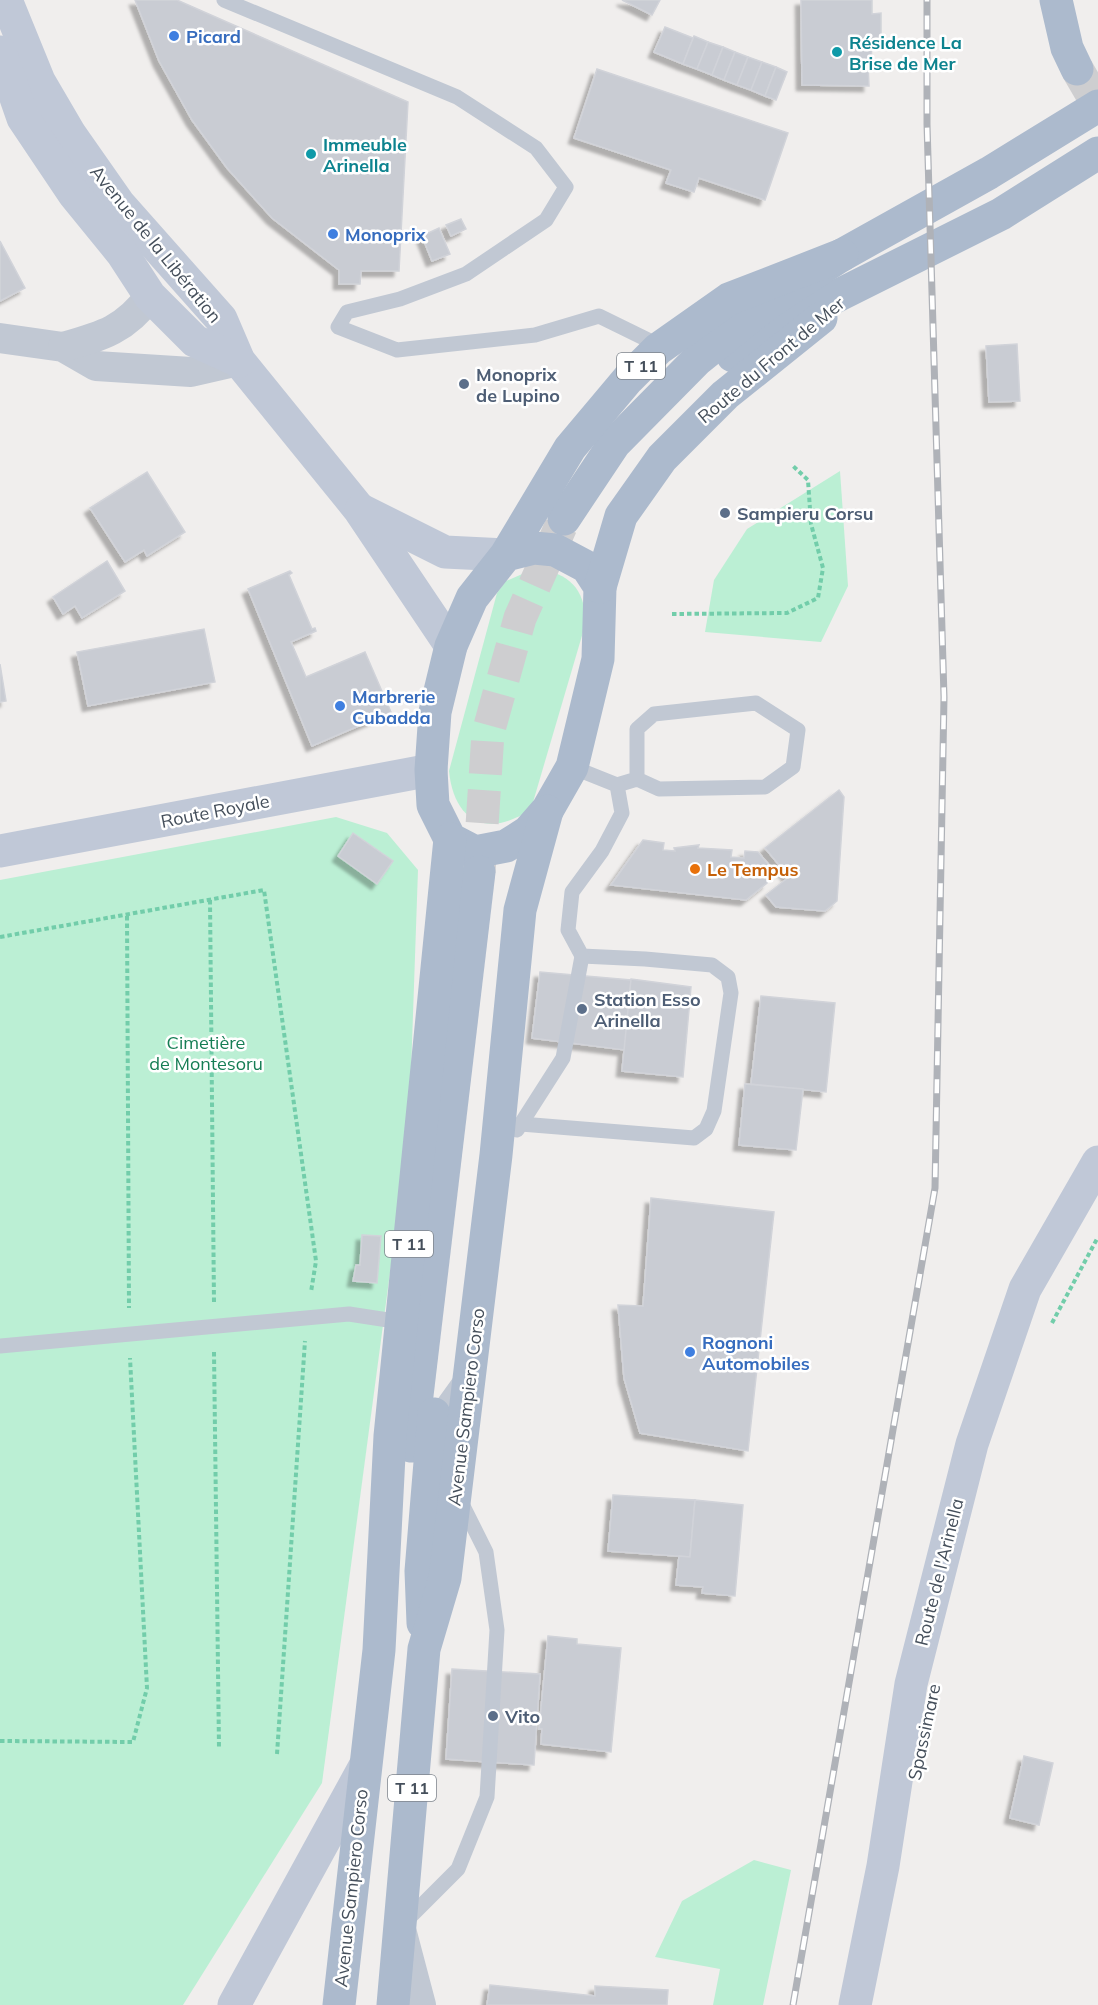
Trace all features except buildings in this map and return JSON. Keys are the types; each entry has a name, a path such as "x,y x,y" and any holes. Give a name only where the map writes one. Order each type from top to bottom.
{"main road":[{"name":"Avenue de la Libération","path":"6,0 39,81 70,134 119,204 221,319 239,361 359,509 451,646"},
{"path":"1056,0 1072,58 1077,0"},
{"name":"Avenue de la Libération","path":"0,52 23,118 74,194 122,253 150,296 195,341 239,361"},
{"name":"Route du Front de Mer","path":"1098,106 989,173 842,255 768,303 698,358 614,444 574,523 668,413 715,368 775,327 1001,214 1098,153"},
{"name":"Route du Front de Mer","path":"450,839 433,805 431,770 435,712 451,646 472,598 506,555 570,448 628,379 658,349 729,298 842,255"},
{"name":"Route du Front de Mer","path":"548,809 572,766 598,659 600,587 621,516 662,458 725,395 785,349 857,287"},
{"name":"Avenue de la Libération","path":"359,509 445,552 506,555"},
{"path":"506,555 534,548 555,550 587,567 600,587"},
{"name":"Route Royale","path":"0,851 431,770"},
{"path":"450,839 475,852 506,846 528,832 548,809"},
{"name":"Avenue Sampiero Corso","path":"393,2005 424,1649 445,1578 496,1155 520,910 548,809"},
{"name":"Avenue Sampiero Corso","path":"339,2005 379,1650 390,1436 450,839"},
{"name":"T 11","path":"379,1650 412,1439 488,872 421,1571 424,1649"},
{"name":"Route de l'Arinella","path":"855,2005 883,1866 911,1684 972,1444 1025,1289 1098,1162"},
{"path":"234,2005 364,1768"}],"street":[{"path":"63,347 108,334 136,315 150,296"},
{"path":"122,324 136,368"},
{"path":"0,338 63,347 96,366 191,372 239,361"},
{"path":"400,1927 421,2005"}],"lane":[{"path":"224,0 457,97 536,148 566,187 546,220 466,274 400,299 347,312 338,327 397,350 535,335 599,316 650,341 658,349"},
{"path":"572,766 617,785 637,779 659,789 765,787 793,766 798,730 756,703 654,714 637,729 637,779"},
{"path":"496,1155 521,1125 563,1058 582,956 568,930 572,892 602,851 622,813 617,785"},
{"path":"521,1125 694,1138 706,1129 714,1111 731,993 728,977 712,965 645,958 582,956"},
{"path":"0,1346 350,1314 401,1322"},
{"path":"434,1417 471,1365"},
{"path":"400,1927 458,1869 487,1797 498,1630 486,1552 455,1492"}],"path":[{"path":"672,614 787,613 818,598 823,568 811,524 808,480 792,465"},
{"path":"0,937 264,891 316,1261 307,1319 277,1754"},
{"path":"210,900 219,1748"},
{"path":"0,1741 134,1742 147,1688 129,1334 127,916"},
{"path":"1049,1328 1098,1237"}],"green space":[{"path":"840,471 848,586 821,642 705,632 714,580 747,529"},
{"path":"536,568 558,574 573,584 582,600 586,622 531,809 501,823 487,824 466,813 458,803 452,789 449,771 497,593 506,581"},
{"name":"Cimetière de Montesoru","path":"336,817 387,833 418,870 409,1130 322,1783 183,2005 0,2005 0,880"},
{"path":"754,1860 791,1870 763,2005 713,2005 720,1969 655,1957 682,1901"}],"tunnel":[{"path":"1077,69 1098,105"},
{"path":"479,872 488,733 520,618 561,526"}],"railway":[{"path":"793,2005 935,1188 944,697 927,124 927,0"}],"place":[{"name":"Picard","path":"174,36"},
{"name":"Résidence La Brise de Mer","path":"837,52"},
{"name":"Immeuble Arinella","path":"311,154"},
{"name":"Monoprix","path":"333,234"},
{"name":"Monoprix de Lupino","path":"464,384"},
{"name":"Sampieru Corsu","path":"725,513"},
{"name":"Marbrerie Cubadda","path":"340,706"},
{"name":"Le Tempus","path":"695,869"},
{"name":"Station Esso Arinella","path":"582,1009"},
{"name":"Rognoni Automobiles","path":"690,1352"},
{"name":"Vito","path":"493,1716"}]}
